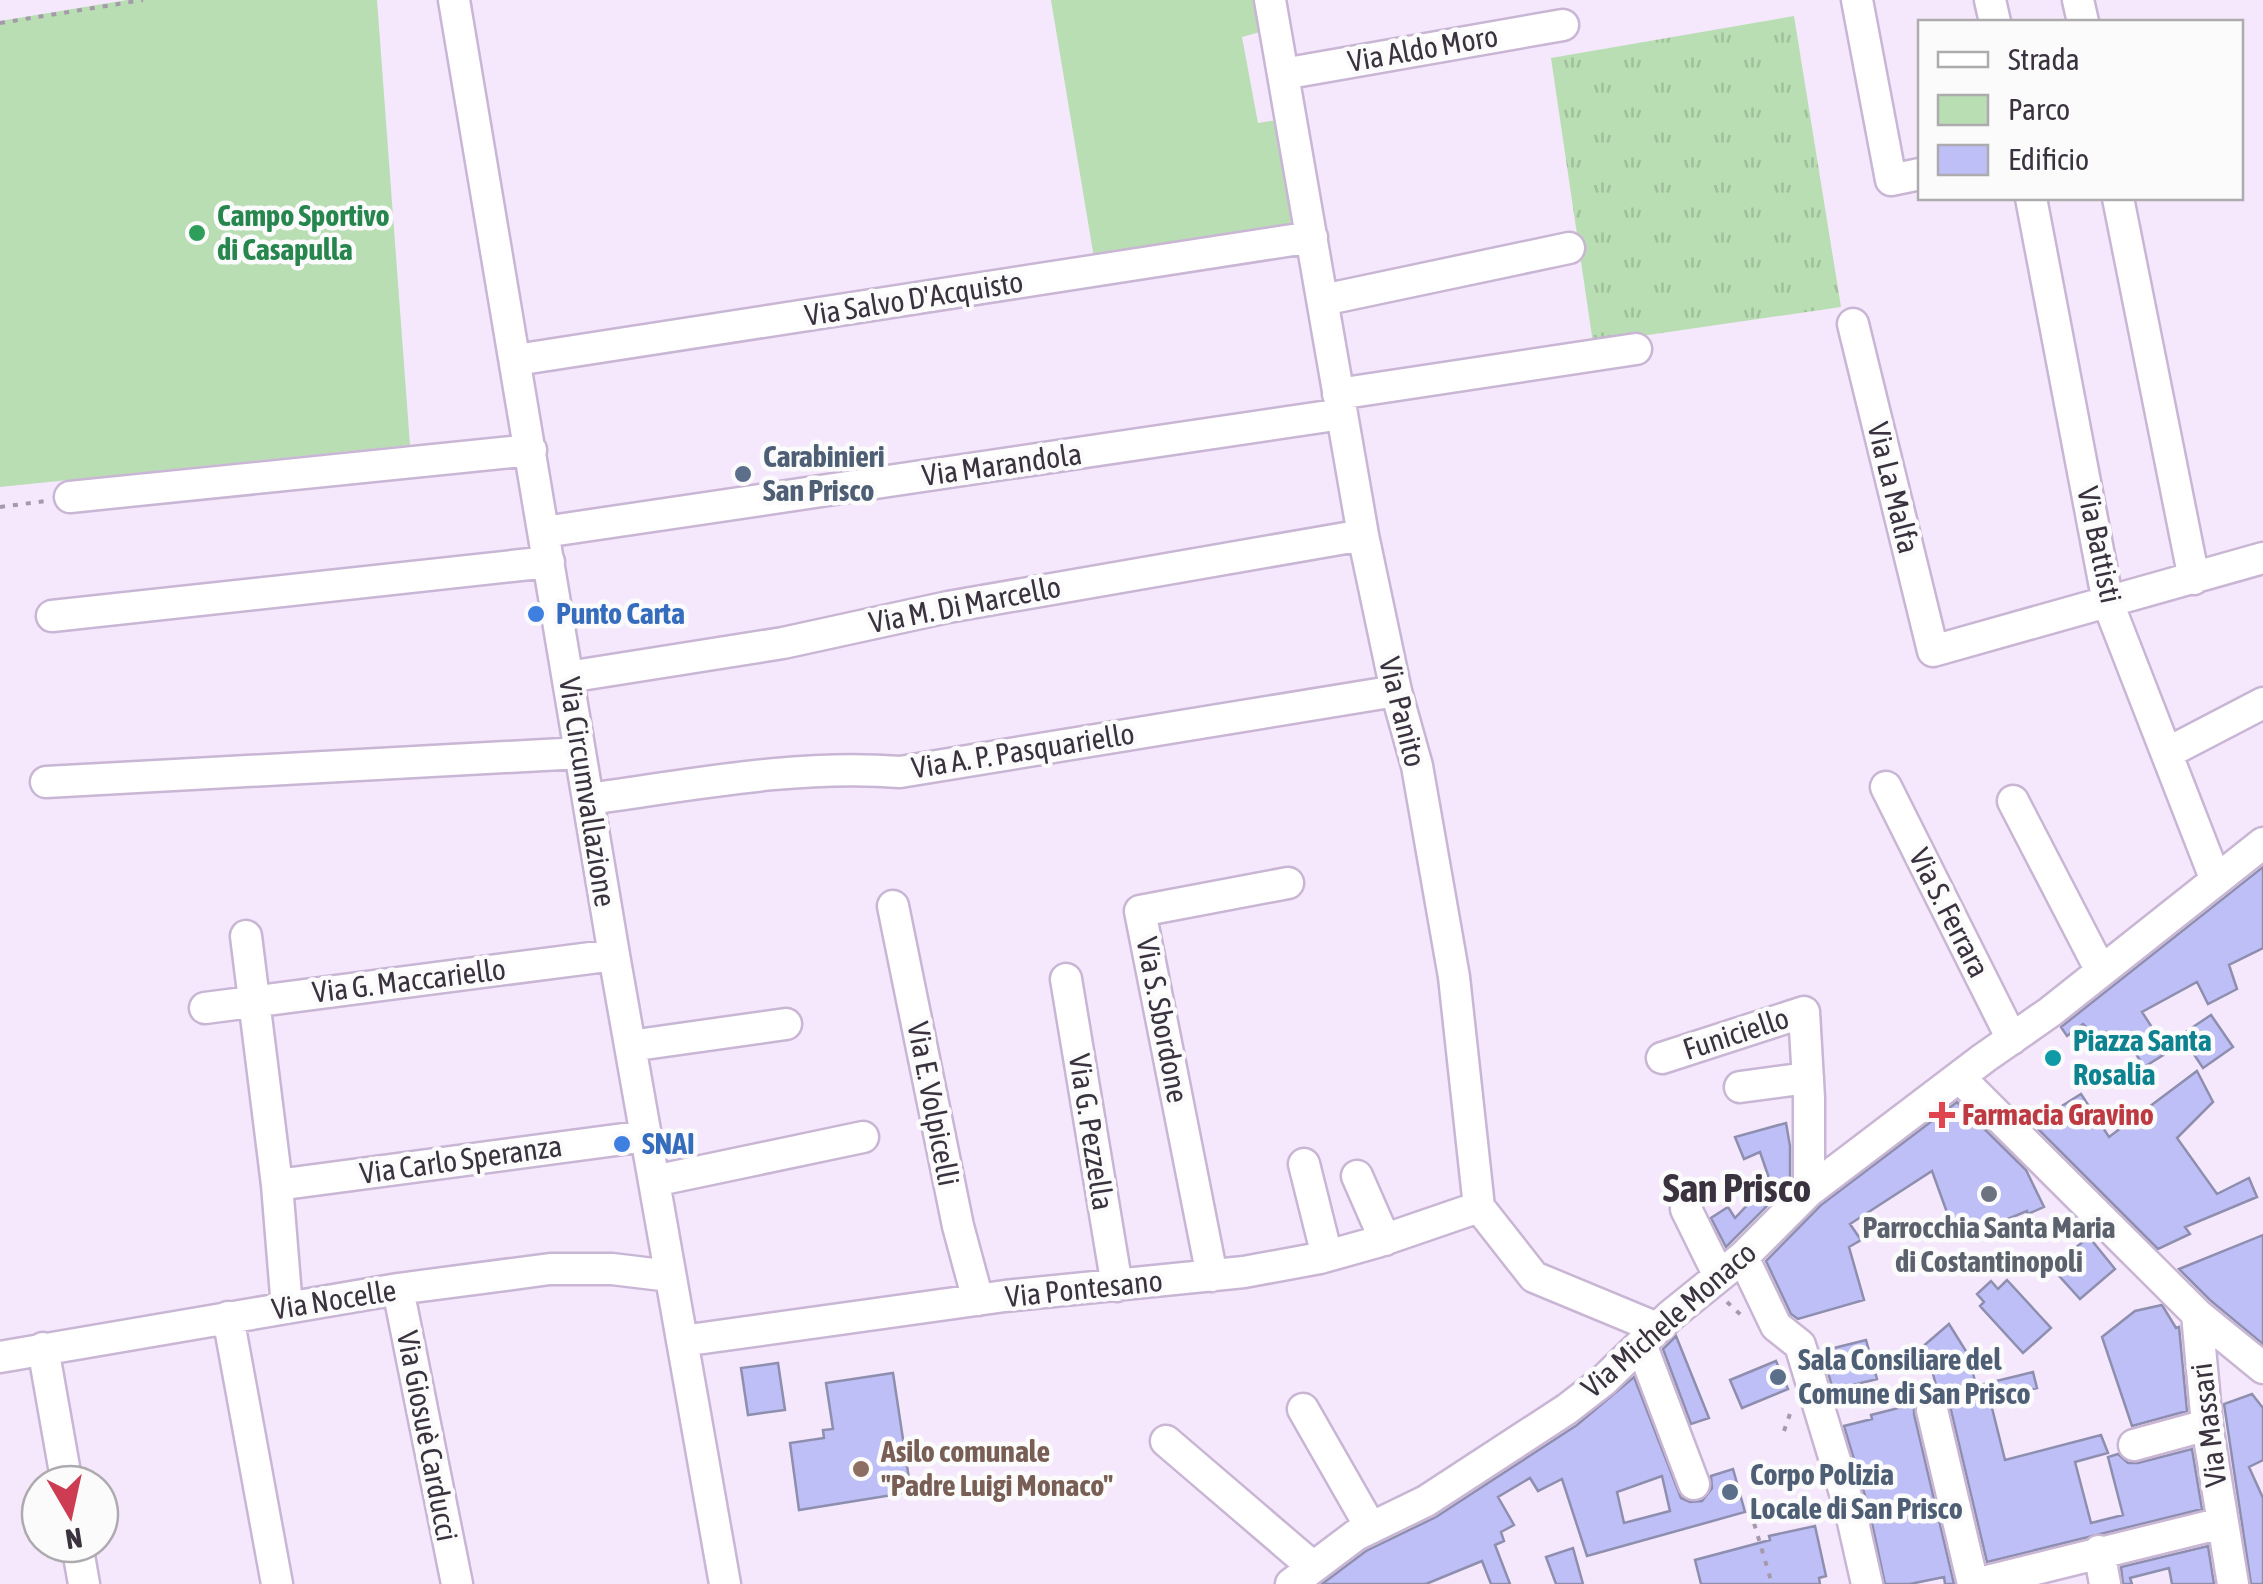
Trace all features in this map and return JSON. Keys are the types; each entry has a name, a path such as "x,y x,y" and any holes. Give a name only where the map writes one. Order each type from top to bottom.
{"street":[{"name":"Via Circumvallazione","path":"454,0 614,955 725,1584"},
{"name":"Via Panito","path":"1270,0 1362,535 1416,766 1454,977 1479,1207"},
{"path":"1857,0 1892,180 1918,174"},
{"name":"Via Aldo Moro","path":"1283,74 1564,25"},
{"name":"Via Battisti","path":"2031,200 2108,603 2215,878"},
{"path":"2118,200 2194,579"},
{"name":"Via Salvo D'Acquisto","path":"516,360 1312,238"},
{"path":"1322,300 1569,248"},
{"name":"Via La Malfa","path":"1853,324 1933,651 2108,603"},
{"name":"Via Marandola","path":"52,616 547,547 1636,349"},
{"path":"70,498 531,450"},
{"name":"Via M. Di Marcello","path":"568,677 783,643 948,606 1362,535"},
{"path":"2108,603 2263,558"},
{"name":"Via A. P. Pasquariello","path":"588,799 800,771 844,768 900,772 1396,691"},
{"path":"2166,753 2263,703"},
{"path":"46,782 580,753"},
{"name":"Via S. Ferrara","path":"1886,788 2012,1039"},
{"path":"2013,802 2101,971"},
{"name":"Via Michele Monaco","path":"1302,1576 1356,1535 1426,1501 1603,1381 1809,1191 2101,971 2263,843"},
{"name":"Via S. Sbordone","path":"1212,1276 1140,910 1288,883"},
{"name":"Via E. Volpicelli","path":"893,906 958,1226 978,1300"},
{"path":"246,936 277,1185 286,1308"},
{"name":"Via G. Maccariello","path":"205,1008 614,955"},
{"name":"Via G. Pezzella","path":"1066,979 1117,1286"},
{"name":"Funiciello","path":"1662,1058 1804,1012 1809,1191"},
{"path":"630,1046 786,1024"},
{"name":"Funiciello","path":"1740,1087 1808,1078"},
{"path":"1960,1078 2196,1314 2263,1368"},
{"name":"Via Carlo Speranza","path":"277,1185 646,1136"},
{"path":"654,1181 863,1137"},
{"path":"1304,1164 1328,1256"},
{"path":"1357,1176 1385,1240"},
{"path":"1479,1207 1534,1277 1649,1336 1694,1484"},
{"name":"Via Pontesano","path":"682,1341 978,1300 1212,1276 1328,1256 1479,1207"},
{"path":"1686,1209 1776,1326 1800,1346 1851,1513 1867,1584"},
{"name":"Via Nocelle","path":"0,1357 398,1289 550,1269 612,1269 670,1276"},
{"name":"Via Giosuè Carducci","path":"398,1289 456,1584"},
{"name":"Via Massari","path":"1974,1584 2222,1523 2196,1314"},
{"path":"228,1317 277,1584"},
{"path":"43,1348 63,1464"},
{"path":"1304,1409 1371,1528"},
{"path":"1932,1410 1974,1584"},
{"path":"2134,1445 2207,1425"},
{"path":"1166,1440 1302,1576"},
{"path":"2222,1523 2233,1584"},
{"path":"2099,1551 2105,1584"}],"path":[{"path":"0,24 143,0"},
{"path":"0,508 70,498"},
{"path":"1784,1431 1795,1401"},
{"path":"1766,1520 1754,1523 1772,1584"}],"green space":[{"name":"Campo Sportivo di Casapulla","path":"127,0 377,0 410,445 0,487 0,21"},
{"path":"1051,0 1255,0 1260,32 1242,37 1258,123 1277,120 1295,221 1289,229 1094,258"},
{"path":"1794,16 1841,307 1593,343 1551,58"}],"building":[{"path":"2263,867 2263,948 2229,965 2237,989 2208,1004 2197,982 2142,1012 2168,1052 2144,1067 2127,1039 2116,1046 2106,1032 2098,1039 2083,1024 2067,1036 2061,1027"},
{"path":"2211,1015 2233,1047 2203,1068 2181,1035"},
{"path":"2197,1071 2213,1102 2177,1138 2217,1194 2249,1178 2257,1197 2185,1227 2190,1234 2158,1249 2033,1124 2081,1094 2109,1137"},
{"path":"1957,1102 2026,1170 2044,1207 1957,1240 1932,1171 1850,1224 1861,1240 1849,1247 1864,1300 1798,1319 1791,1314 1766,1261 1821,1205"},
{"path":"1786,1123 1790,1183 1726,1247 1711,1218 1728,1207 1735,1218 1770,1181 1760,1152 1744,1159 1735,1137"},
{"path":"2263,1235 2263,1344 2179,1269"},
{"path":"2089,1237 2115,1269 2080,1299 2051,1267"},
{"path":"2007,1280 2051,1328 2023,1353 1980,1306 1984,1302 1977,1294 1991,1281 1998,1289"},
{"path":"2162,1305 2179,1327 2187,1411 2132,1426 2102,1337 2135,1311"},
{"path":"1949,1324 1969,1356 1976,1386 2033,1372 2037,1388 1990,1400 2005,1460 2101,1435 2108,1453 2075,1462 2091,1523 2123,1515 2108,1457 2118,1454 2128,1463 2138,1463 2192,1449 2202,1509 1987,1562 1950,1406 1938,1392 1929,1360 1920,1349"},
{"path":"1676,1336 1709,1418 1691,1424 1663,1349"},
{"path":"1866,1340 1877,1379 1833,1390 1822,1351"},
{"name":"Sala Consiliare del Comune di San Prisco","path":"1776,1361 1788,1389 1742,1408 1730,1380"},
{"path":"778,1363 785,1410 748,1415 741,1368"},
{"name":"Asilo comunale \"Padre Luigi Monaco\"","path":"893,1373 911,1492 799,1510 790,1443 824,1438 823,1430 833,1429 826,1383"},
{"path":"1634,1377 1681,1498 1702,1501 1712,1488 1711,1476 1733,1469 1745,1512 1587,1556 1562,1479 1538,1491 1530,1478 1498,1497 1514,1525 1501,1532 1504,1541 1495,1545 1510,1584 1491,1584 1482,1561 1426,1584 1322,1584 1366,1551 1436,1517 1577,1425","holes":["1662,1476 1670,1511 1624,1523 1617,1492"]},
{"path":"2252,1394 2263,1408 2263,1460 2249,1467 2263,1498 2263,1584 2251,1584 2224,1404"},
{"path":"1914,1404 1954,1584 1945,1584 1944,1577 1885,1584 1869,1509 1844,1426"},
{"path":"1815,1526 1826,1576 1819,1578 1820,1584 1701,1584 1695,1560"},
{"path":"2208,1546 2214,1584 2172,1584 2169,1568 2130,1578 2132,1584 2123,1584 2121,1567"},
{"path":"1573,1548 1583,1584 1556,1584 1546,1557"}],"place":[{"name":"Campo Sportivo di Casapulla","path":"197,233"},
{"name":"Carabinieri San Prisco","path":"743,474"},
{"name":"Punto Carta","path":"536,614"},
{"name":"Piazza Santa Rosalia","path":"2053,1058"},
{"name":"Farmacia Gravino","path":"1942,1115"},
{"name":"SNAI","path":"622,1144"},
{"name":"Parrocchia Santa Maria di Costantinopoli","path":"1989,1194"},
{"name":"Sala Consiliare del Comune di San Prisco","path":"1778,1377"},
{"name":"Asilo comunale \"Padre Luigi Monaco\"","path":"861,1469"},
{"name":"Corpo Polizia Locale di San Prisco","path":"1730,1492"}],"district":[{"name":"San Prisco","path":"1737,1188"}]}
